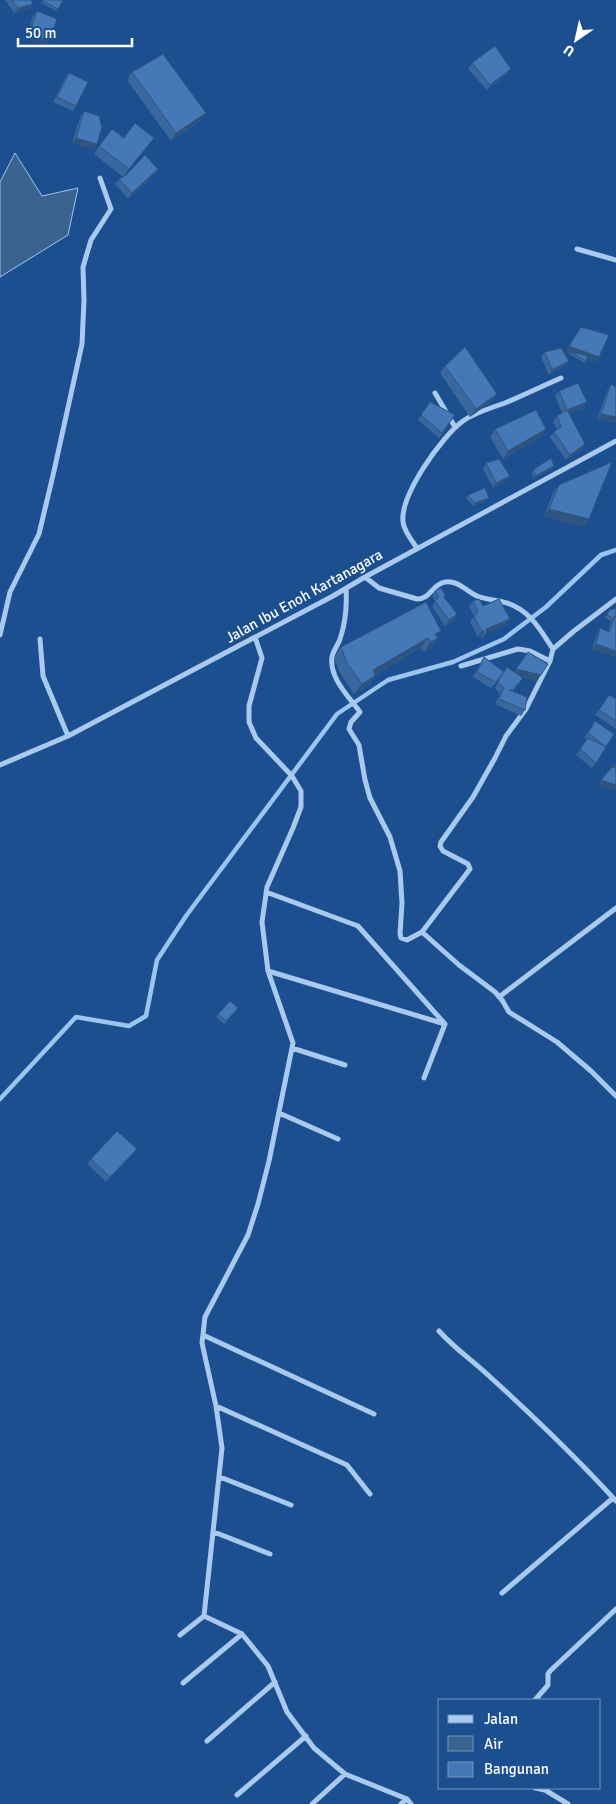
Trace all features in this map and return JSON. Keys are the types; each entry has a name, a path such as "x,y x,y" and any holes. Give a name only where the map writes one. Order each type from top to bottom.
{"street":[{"path":"0,635 10,592 39,534 82,344 83,267 91,240 111,210 100,178"},
{"path":"577,249 616,260"},
{"path":"417,548 404,528 406,502 416,479 455,427 475,414 561,378"},
{"path":"436,393 455,427"},
{"name":"Jalan Ibu Enoh Kartanagara","path":"0,765 68,736 616,441"},
{"path":"365,577 380,588 422,599 429,596 436,586 444,582 452,582 477,596 508,603 528,614 553,649"},
{"path":"346,588 347,608 340,638 332,657 335,674 342,690 360,712 351,722 349,729 358,746 370,798 390,837 400,871 402,903 400,934 401,938 407,940 422,932 470,869 468,864 443,851 440,846 441,842 473,797 506,736 526,709 550,661 553,649 574,630 616,599"},
{"path":"180,1634 204,1616 220,1477 222,1448 216,1406 202,1343 205,1317 250,1227 269,1161 293,1043 268,971 262,922 267,887 294,828 301,807 301,791 282,766 256,738 249,722 249,706 262,658 255,637"},
{"path":"40,639 43,676 68,736"},
{"path":"461,666 518,649 530,651 550,661"},
{"path":"266,892 358,926 445,1024"},
{"path":"499,997 616,908"},
{"path":"422,932 499,997 509,1012 557,1042 591,1071 616,1096"},
{"path":"268,971 445,1024"},
{"path":"424,1078 445,1024"},
{"path":"292,1048 345,1065"},
{"path":"279,1113 338,1139"},
{"path":"440,1331 449,1343 486,1373 579,1461 615,1500 502,1593"},
{"path":"203,1335 374,1414"},
{"path":"216,1406 347,1466 370,1494"},
{"path":"220,1477 291,1505"},
{"path":"214,1532 270,1554"},
{"path":"537,1699 548,1685 548,1674 550,1671 616,1609"},
{"path":"204,1616 242,1634 268,1666 287,1712 314,1748 345,1774 409,1801"},
{"path":"183,1683 242,1634"},
{"path":"207,1741 275,1682"},
{"path":"237,1795 306,1736"},
{"path":"312,1804 345,1774"},
{"path":"540,1789 568,1804"},
{"path":"401,1804 409,1801"}],"water":[{"path":"15,153 42,196 78,188 68,235 0,277 0,182"}],"building":[{"path":"12,0 31,0 33,4 18,8"},
{"path":"43,0 63,0 58,9"},
{"path":"37,11 57,19 49,41 29,34"},
{"path":"495,46 511,69 490,85 472,63"},
{"path":"163,54 206,113 176,133 132,72"},
{"path":"69,73 88,82 76,106 57,97"},
{"path":"84,111 99,116 102,128 97,144 76,138"},
{"path":"135,123 154,138 129,169 99,146 112,129 124,138"},
{"path":"145,155 158,169 132,193 119,179 126,175"},
{"path":"581,327 609,335 599,357 569,346"},
{"path":"465,347 497,394 476,409 445,366"},
{"path":"561,348 569,361 552,370 545,352"},
{"path":"571,352 588,356 586,361"},
{"path":"578,383 587,402 567,410 559,391"},
{"path":"611,384 616,387 616,417 601,414"},
{"path":"430,402 455,415 442,433 421,415"},
{"path":"536,410 546,429 508,451 495,429"},
{"path":"567,410 585,444 570,455 554,432 561,427 557,416"},
{"path":"551,458 554,466 535,476 534,469"},
{"path":"499,459 510,476 496,483 486,463"},
{"path":"612,462 589,519 549,509 559,485"},
{"path":"485,488 489,498 475,503 468,495"},
{"path":"441,588 445,595 444,597 457,614 449,620 435,601 439,597 435,591"},
{"path":"479,599 483,606 499,599 510,619 486,629 487,633 485,634 474,617 478,611 473,601"},
{"path":"426,602 441,631 435,634 438,638 431,642 428,638 373,670 375,676 362,684 347,663 341,647"},
{"path":"616,608 616,615 613,618 607,615 609,610"},
{"path":"615,616 616,651 596,644 600,628 609,632"},
{"path":"528,652 548,664 541,675 516,669"},
{"path":"484,657 504,672 495,682 477,672"},
{"path":"507,667 523,678 513,690 509,690 527,697 525,710 499,699 504,688 498,682"},
{"path":"609,695 616,699 616,721 599,710"},
{"path":"595,721 614,734 606,747 588,733"},
{"path":"588,738 606,747 596,763 580,749"},
{"path":"612,767 616,768 616,785 601,780"},
{"path":"230,1001 238,1008 226,1021 218,1014"},
{"path":"117,1131 137,1149 110,1177 91,1159"}],"waterway":[{"path":"0,1099 76,1017 129,1026 146,1016 157,960 186,916 337,714 388,680 453,662 504,639 546,607 601,555 616,550"}]}
